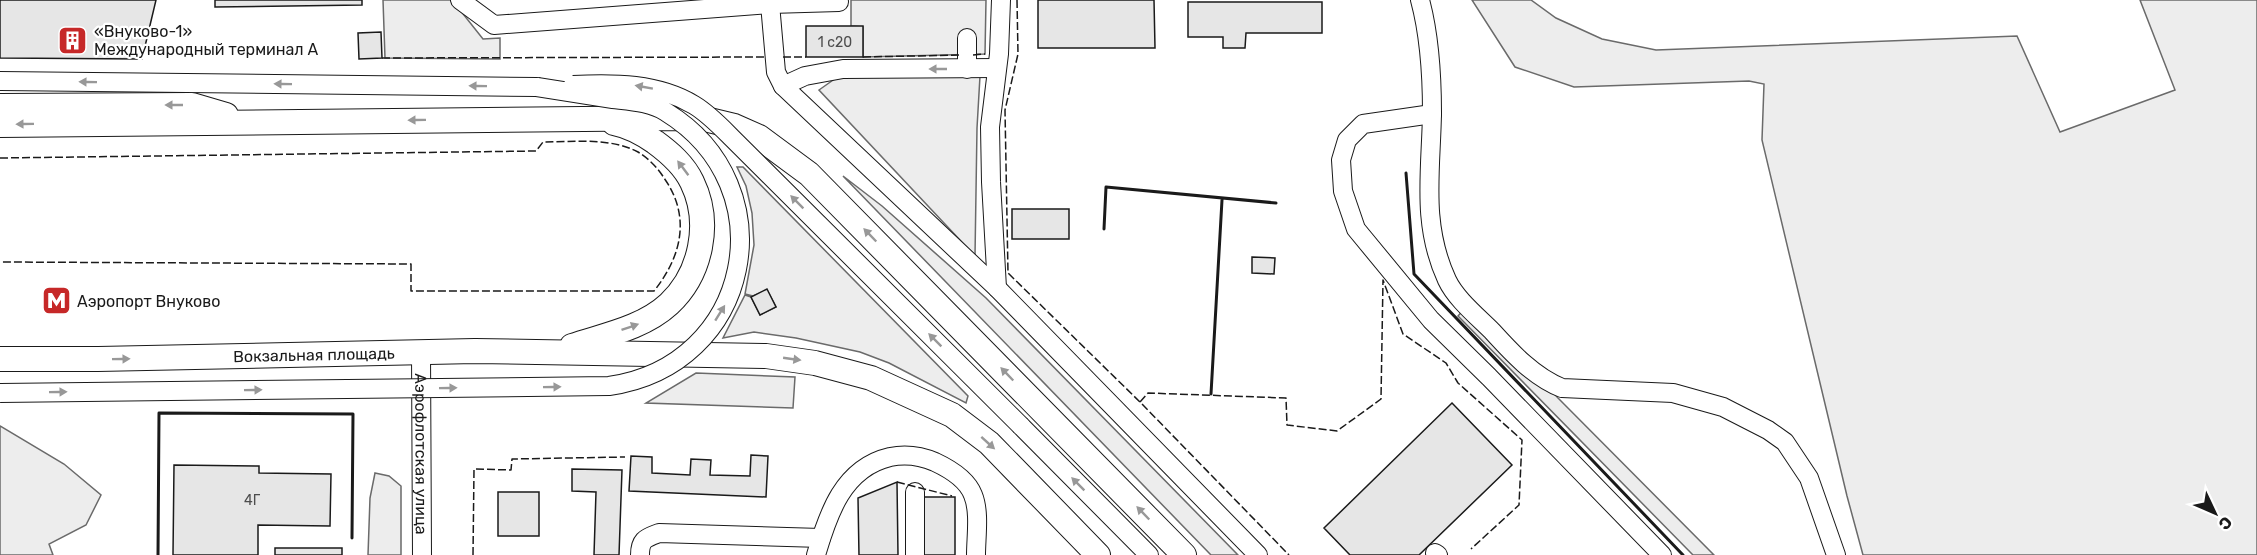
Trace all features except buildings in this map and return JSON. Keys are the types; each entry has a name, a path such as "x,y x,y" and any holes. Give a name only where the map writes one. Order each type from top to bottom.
{"main road":[{"path":"0,106 192,105 252,122"},
{"path":"555,352 639,324 660,311 677,296 689,278 702,238 701,212 692,181 669,152 647,136 622,125 564,118"},
{"path":"0,125 684,118 710,120 734,126 759,137 783,152 836,199 1184,555"},
{"name":"Вокзальная площадь","path":"0,359 109,359 421,352 628,353 784,357 841,369 880,382 952,415 989,443 1098,555"}],"street":[{"path":"460,0 494,25 770,4 839,2"},
{"path":"997,288 990,138 1001,0"},
{"path":"1420,0 1431,58 1432,114 1428,196 1435,247 1448,282 1515,354 1550,383 1562,388 1673,393 1724,407 1768,430 1785,442 1809,478 1836,555"},
{"path":"770,4 776,72 783,86 997,288 1258,555"},
{"path":"967,38 967,69"},
{"path":"783,86 805,76 843,69 997,68"},
{"path":"0,81 537,87 605,83 666,92 684,99 702,111 734,139 1149,555"},
{"path":"0,393 609,386 640,378 675,362 692,350 708,332 724,306 735,276 740,233 736,204 726,177 708,147 692,131 664,110 642,103 537,87"},
{"path":"1432,114 1363,124 1347,140 1341,160 1343,191 1356,229 1431,320 1662,555"},
{"name":"Аэрофлотская улица","path":"421,352 422,555"},
{"path":"640,555 640,546 646,538 659,533 819,547 834,504 852,478 871,464 895,456 922,457 958,476 973,495 976,509 976,555"},
{"path":"915,492 915,555"}],"shaded area":[{"path":"383,0 452,0 483,39 500,38 500,59 385,58"},
{"path":"851,0 986,0 985,54 863,57 863,27 851,26"},
{"path":"1472,0 1531,0 1556,18 1602,39 1656,50 2017,36 2060,132 2175,90 2140,0 2257,0 2257,555 1863,555 1762,140 1764,84 1749,81 1574,87 1515,67"},
{"path":"846,71 980,76 975,256 819,90"},
{"path":"737,167 743,167 968,396 966,403 889,363 860,352 796,338 754,332 723,338 745,295 751,297 760,315 776,307 767,290 753,296 745,294 754,245 752,213 746,186"},
{"path":"843,176 882,206 986,298 1238,555 1211,555"},
{"path":"1469,304 1558,398 1714,555 1693,555 1458,316"},
{"path":"696,373 795,377 793,408 646,403"},
{"path":"0,426 64,464 101,495 86,525 49,544 53,555 0,555"},
{"path":"375,473 389,476 401,486 401,555 368,555 370,498"}],"fence":[{"path":"1017,0 1018,54 1005,110 1008,273 1140,402 1289,555"},
{"path":"973,55 985,54"},
{"path":"863,57 962,55"},
{"path":"382,58 767,57"},
{"path":"783,57 806,57"},
{"path":"0,158 536,151 543,142 603,142 627,147 652,163 662,174 672,192 680,221 677,250 664,278 654,291 411,291 411,264 0,262"},
{"path":"1140,402 1148,393 1286,398 1287,425 1337,431 1381,399 1383,280 1403,334 1446,363 1458,383 1522,440 1519,505 1471,549"},
{"path":"473,555 474,469 511,470 512,459 625,457"},
{"path":"897,482 952,496"}],"wall":[{"path":"1406,173 1414,274 1683,555"},
{"path":"1104,229 1106,187 1276,203"},
{"path":"1211,394 1222,200"},
{"path":"158,555 159,413 353,414 352,538"}],"place":[{"name":"«Внуково-1» Международный терминал А","path":"73,40"},
{"name":"Аэропорт Внуково","path":"56,301"}]}
